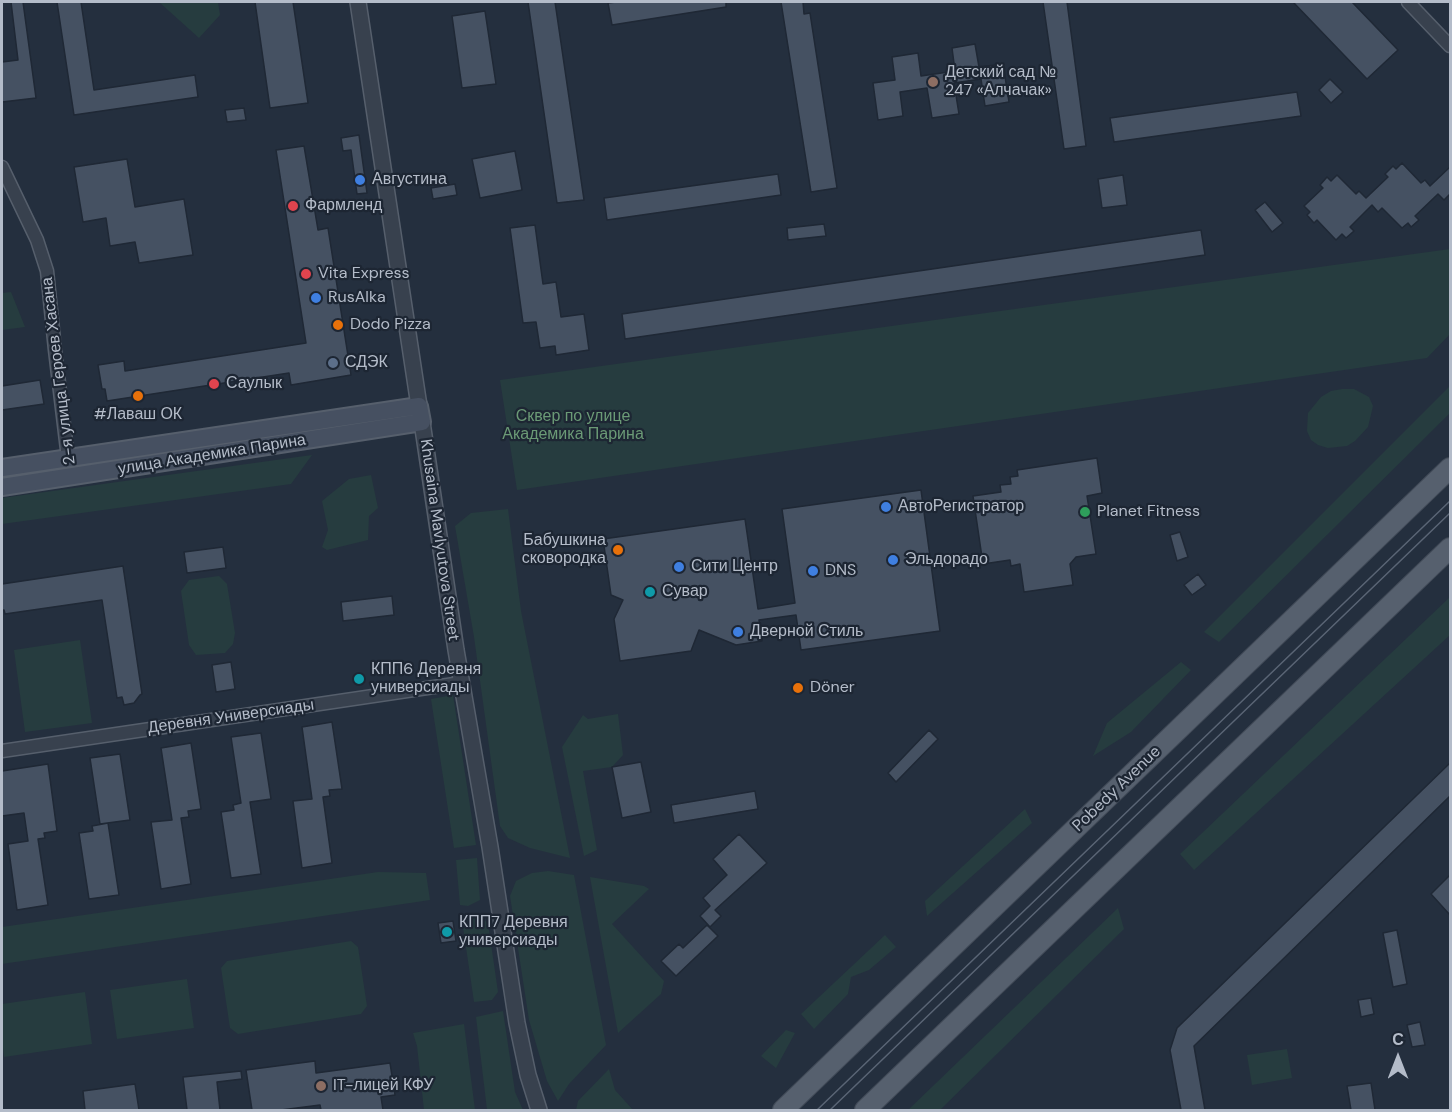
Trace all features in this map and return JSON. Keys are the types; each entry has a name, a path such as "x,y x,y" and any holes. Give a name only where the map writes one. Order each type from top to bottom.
{"main road":[{"name":"улица Академика Парина","path":"2,468 421,414"},
{"name":"улица Академика Парина","path":"2,487 421,414"},
{"name":"2-я улица Героев Хасана","path":"68,458 71,476"},
{"name":"Pobedy Avenue","path":"783,1110 1450,468"},
{"path":"865,1110 1450,548"}],"street":[{"name":"Khusaina Mavlyutova Street","path":"358,2 461,683 490,847 517,1023 528,1075 539,1110"},
{"path":"1408,2 1450,46"},
{"name":"2-я улица Героев Хасана","path":"2,167 37,240 47,271 68,458"},
{"name":"Деревня Универсиады","path":"2,751 461,683"}],"green space":[{"path":"159,2 218,2 220,15 199,38"},
{"name":"Сквер по улице Академика Парина","path":"1450,249 1450,334 1427,358 517,490 500,380"},
{"path":"11,292 25,327 2,330 2,293"},
{"path":"1450,386 1450,413 1219,642 1204,632"},
{"path":"1354,389 1369,397 1373,406 1368,427 1347,446 1328,448 1318,445 1311,440 1307,431 1308,413 1321,397 1331,391"},
{"path":"312,455 291,484 2,524 2,498"},
{"path":"371,475 378,508 369,516 368,540 327,550 322,547 328,530 322,501 349,479"},
{"path":"508,509 521,611 570,858 530,848 508,838 500,826 474,637 455,526 471,513"},
{"path":"219,576 227,584 235,633 233,644 225,653 196,655 189,645 181,591 189,580"},
{"path":"1450,597 1450,635 1194,870 1180,854"},
{"path":"80,640 92,723 25,732 14,650"},
{"path":"1181,662 1191,670 1131,732 1093,756 1107,723"},
{"path":"453,695 476,845 454,848 431,699"},
{"path":"618,714 623,755 612,767 583,771 597,850 584,856 562,747 583,715 588,719"},
{"path":"1025,809 1032,823 927,916 925,901"},
{"path":"477,858 480,900 468,906 460,905 456,860"},
{"path":"548,871 574,875 606,1045 569,1084 558,1101 547,1081 529,1020 510,896 516,881 532,873"},
{"path":"378,872 426,873 430,900 2,964 2,927"},
{"path":"590,877 644,886 649,889 612,924 664,981 661,994 618,1033"},
{"path":"1118,908 1124,929 940,1110 908,1110"},
{"path":"480,917 488,923 498,992 492,1000 474,1002 462,920"},
{"path":"885,935 896,947 869,970 851,977 848,994 814,1029 801,1014"},
{"path":"351,941 358,947 367,1006 361,1014 238,1034 230,1028 221,968 227,961"},
{"path":"187,979 194,1028 117,1039 110,990"},
{"path":"85,992 92,1044 4,1057 2,1004"},
{"path":"503,1011 515,1092 523,1110 487,1110 476,1017"},
{"path":"464,1024 475,1110 424,1110 417,1046 413,1033"},
{"path":"786,1030 795,1033 776,1068 761,1056"},
{"path":"1287,1049 1292,1078 1252,1085 1247,1055"},
{"path":"609,1069 615,1090 633,1110 576,1110 578,1101"}],"building":[{"path":"11,2 23,2 36,98 2,102 2,62 18,60"},
{"path":"57,2 81,2 94,90 195,75 198,97 74,115"},
{"path":"255,2 293,2 308,103 270,108"},
{"path":"528,2 555,2 584,200 557,203"},
{"path":"726,2 726,7 612,25 608,3"},
{"path":"781,2 803,2 804,14 810,13 837,188 811,192"},
{"path":"1043,2 1067,2 1086,146 1064,149"},
{"path":"1293,2 1352,2 1398,50 1367,79"},
{"path":"485,11 496,84 462,88 452,16"},
{"path":"975,44 979,67 1003,64 1009,102 985,106 981,79 954,83 959,114 932,118 927,88 900,92 903,116 878,120 873,83 895,80 892,57 918,53 921,76 955,71 952,48"},
{"path":"1330,79 1343,92 1331,103 1319,90"},
{"path":"1297,92 1301,116 1114,142 1110,118"},
{"path":"244,108 246,120 227,122 225,110"},
{"path":"359,135 367,193 357,194 351,150 343,151 341,138"},
{"path":"304,146 318,230 328,228 351,375 291,385 289,373 107,401 105,389 102,389 98,365 124,361 125,371 306,343 276,150"},
{"path":"515,151 522,190 480,198 472,159"},
{"path":"127,159 135,207 184,199 193,255 139,263 135,242 110,246 106,218 83,222 74,167"},
{"path":"1402,163 1421,183 1425,180 1430,186 1450,167 1450,194 1444,200 1438,194 1415,216 1419,220 1411,227 1408,223 1402,228 1382,208 1378,212 1372,205 1350,227 1354,231 1346,238 1342,234 1336,240 1317,220 1314,223 1307,215 1310,212 1304,206 1323,188 1320,185 1327,177 1331,181 1337,175 1356,194 1359,191 1366,198 1388,177 1385,174 1393,166 1396,169"},
{"path":"778,174 781,195 607,220 604,198"},
{"path":"1123,175 1127,205 1102,208 1098,179"},
{"path":"455,184 457,195 433,199 431,188"},
{"path":"1265,202 1283,223 1272,232 1255,210"},
{"path":"824,224 826,236 788,240 787,228"},
{"path":"535,225 543,284 556,282 561,317 584,314 589,350 556,355 555,346 540,348 536,322 523,323 510,228"},
{"path":"1201,230 1205,255 625,339 622,314"},
{"path":"40,380 44,404 2,410 2,386"},
{"path":"1097,458 1102,493 1087,496 1096,554 1076,557 1070,564 1073,585 1024,592 1020,564 1011,566 1010,560 983,564 973,496 1001,492 1000,485 1011,484 1010,477 1018,476 1017,470"},
{"path":"921,490 940,631 801,650 796,615 759,620 762,641 736,645 699,630 691,651 620,661 614,619 623,600 611,595 603,539 745,519 758,609 795,603 782,509"},
{"path":"1180,532 1188,557 1177,561 1170,535"},
{"path":"223,547 226,568 187,573 184,552"},
{"path":"123,566 142,694 134,703 124,705 122,697 117,698 102,600 5,614 2,610 2,584"},
{"path":"1198,574 1206,585 1192,595 1184,585"},
{"path":"392,596 394,615 343,621 341,602"},
{"path":"231,662 235,689 216,692 212,665"},
{"path":"332,722 342,789 329,790 330,796 323,797 332,863 302,868 293,801 312,799 302,727"},
{"path":"929,730 938,739 896,782 888,773"},
{"path":"261,733 271,799 250,802 261,874 231,878 221,812 234,810 233,805 241,803 231,737"},
{"path":"191,743 201,809 188,811 189,817 181,818 191,884 161,889 151,822 172,820 161,748"},
{"path":"120,754 130,820 100,824 90,758"},
{"path":"641,762 651,812 622,818 612,767"},
{"path":"1450,763 1450,796 1194,1046 1205,1110 1181,1110 1170,1050 1177,1028"},
{"path":"48,764 57,831 44,833 45,838 38,839 48,905 17,910 8,844 28,841 24,813 2,816 2,771"},
{"path":"755,791 758,809 674,823 671,805"},
{"path":"108,823 119,895 89,899 79,833 93,831 92,826"},
{"path":"739,834 767,863 715,910 721,916 710,927 700,916 710,906 703,898 727,875 713,859"},
{"path":"1450,875 1450,915 1431,894"},
{"name":"КПП7 Деревня универсиады","path":"453,921 456,941 441,943 438,923"},
{"path":"707,925 718,936 676,976 661,961 679,944 683,948"},
{"path":"1397,930 1407,984 1393,987 1383,933"},
{"path":"1371,998 1374,1014 1361,1017 1358,1000"},
{"path":"1420,1022 1425,1045 1412,1047 1407,1025"},
{"name":"IT-лицей КФУ","path":"315,1061 316,1073 390,1063 395,1095 381,1097 383,1110 321,1110 320,1105 281,1110 252,1110 246,1070"},
{"path":"241,1071 242,1079 217,1082 220,1110 187,1110 183,1077"},
{"path":"1371,1083 1375,1110 1351,1110 1347,1086"},
{"path":"135,1084 139,1110 85,1110 83,1091"}],"tram line":[{"path":"817,1110 1450,501"},
{"path":"830,1110 1450,513"}],"place":[{"name":"Детский сад № 247 «Алчачак»","path":"933,82"},
{"name":"Августина","path":"360,180"},
{"name":"Фармленд","path":"293,206"},
{"name":"Vita Express","path":"306,274"},
{"name":"RusAlka","path":"316,298"},
{"name":"Dodo Pizza","path":"338,325"},
{"name":"СДЭК","path":"333,363"},
{"name":"Саулык","path":"214,384"},
{"name":"#Лаваш ОК","path":"138,396"},
{"name":"АвтоРегистратор","path":"886,507"},
{"name":"Planet Fitness","path":"1085,512"},
{"name":"Бабушкина сковородка","path":"618,550"},
{"name":"Эльдорадо","path":"893,560"},
{"name":"Сити Центр","path":"679,567"},
{"name":"DNS","path":"813,571"},
{"name":"Сувар","path":"650,592"},
{"name":"Дверной Стиль","path":"738,632"},
{"name":"КПП6 Деревня универсиады","path":"359,679"},
{"name":"Döner","path":"798,688"},
{"name":"КПП7 Деревня универсиады","path":"447,932"},
{"name":"IT-лицей КФУ","path":"321,1086"}]}
